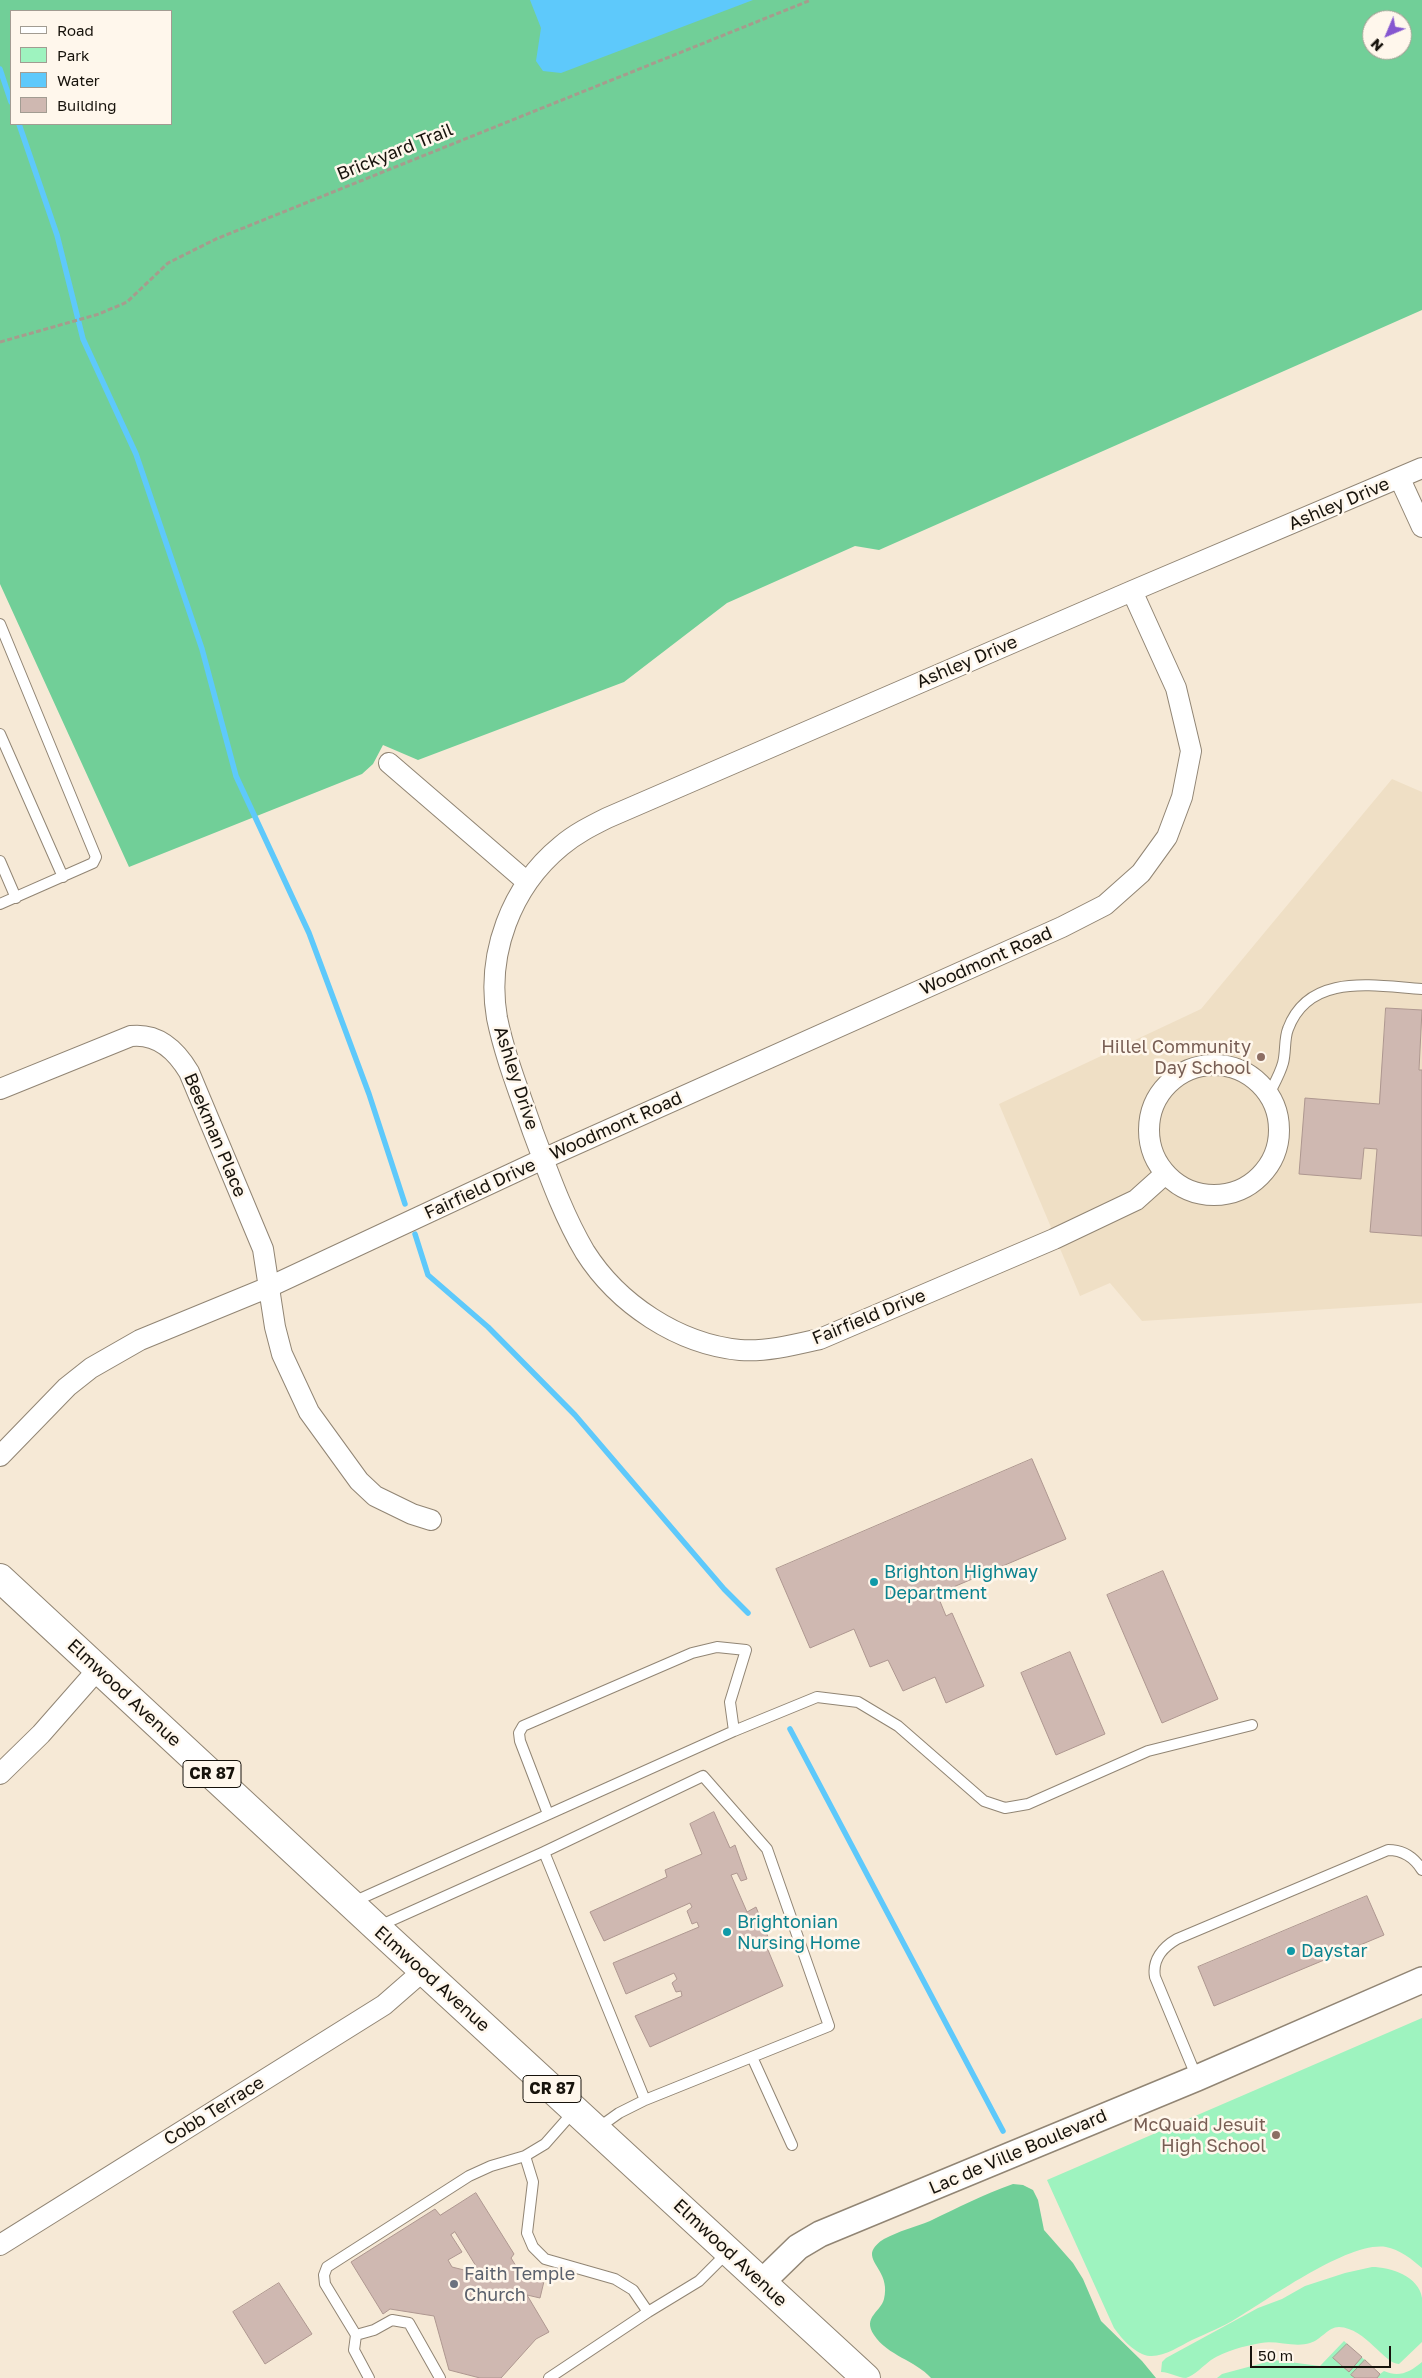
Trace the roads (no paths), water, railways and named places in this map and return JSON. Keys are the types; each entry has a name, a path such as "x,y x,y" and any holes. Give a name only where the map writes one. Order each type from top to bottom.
{"main road":[{"name":"Elmwood Avenue","path":"0,1578 99,1668 376,1928 762,2282 861,2376"}],"street":[{"name":"Ashley Drive","path":"543,1159 502,1041 495,989 496,966 506,919 527,882 544,861 562,845 607,818 1422,468"},
{"path":"1400,479 1422,527"},
{"name":"Woodmont Road","path":"543,1159 1062,927 1105,904 1141,873 1167,837 1182,797 1191,751 1176,688 1132,591"},
{"path":"389,763 527,882"},
{"name":"Beekman Place","path":"0,1089 131,1036 149,1036 170,1047 189,1072 259,1240 270,1287 275,1327 282,1354 309,1412 359,1482 375,1496 412,1514 431,1520"},
{"path":"1220,1065 1239,1069 1256,1080 1269,1094 1278,1114 1280,1136 1274,1157 1262,1175 1251,1184 1225,1195 1203,1195 1182,1188 1165,1174 1155,1157 1149,1138 1149,1119 1155,1100 1167,1084 1182,1072 1201,1066 1220,1065"},
{"name":"Fairfield Drive","path":"0,1456 67,1387 112,1354 140,1340 270,1287 543,1159 571,1227 586,1253 619,1292 637,1308 665,1327 692,1339 740,1350 776,1348 820,1339 1054,1239 1136,1200 1165,1174"},
{"path":"0,1774 40,1734 99,1668"},
{"name":"Cobb Terrace","path":"0,2245 384,2006 423,1970"},
{"name":"Lac de Ville Boulevard","path":"762,2282 788,2255 815,2237 1197,2078 1422,1980"}],"lane":[{"path":"0,624 96,857 93,863 0,904"},
{"path":"0,734 63,877"},
{"path":"0,861 16,898"},
{"path":"1269,1094 1283,1064 1288,1030 1296,1013 1307,999 1323,991 1349,985 1422,989"},
{"path":"548,1814 520,1741 519,1732 523,1726 692,1653 717,1648 746,1650 730,1702 734,1730"},
{"path":"350,1903 734,1730 817,1697 858,1702 898,1726 984,1802 1005,1808 1028,1804 1148,1751 1252,1725"},
{"path":"376,1928 544,1852 703,1776 767,1849 829,2026 644,2100 619,2113 596,2129"},
{"path":"1197,2078 1155,1977 1155,1963 1166,1946 1177,1939 1388,1850 1409,1855 1422,1870"},
{"path":"544,1852 644,2100"},
{"path":"752,2057 792,2145"},
{"path":"369,2378 354,2350 356,2335 325,2284 324,2275 327,2267 469,2176 491,2166 525,2156 545,2144 576,2110"},
{"path":"525,2156 533,2182 527,2233 533,2247 545,2259 615,2278 633,2290 648,2312"},
{"path":"549,2378 648,2312 700,2281 728,2251"},
{"path":"356,2335 374,2330 392,2320 409,2324 440,2378"}],"water":[{"path":"530,0 753,0 561,73 543,71 536,61 541,28"}],"waterway":[{"path":"0,69 10,99"},
{"path":"19,125 57,235 83,339 136,454 202,649 236,776 309,933 369,1094 405,1204"},
{"path":"415,1234 428,1275 488,1327 575,1415 724,1589 748,1613"},
{"path":"790,1729 1003,2131"}],"place":[{"name":"Hillel Community Day School","path":"1261,1057"},
{"name":"Brighton Highway Department","path":"874,1582"},
{"name":"Brightonian Nursing Home","path":"727,1932"},
{"name":"Daystar","path":"1291,1951"},
{"name":"McQuaid Jesuit High School","path":"1276,2135"},
{"name":"Faith Temple Church","path":"454,2284"}]}
